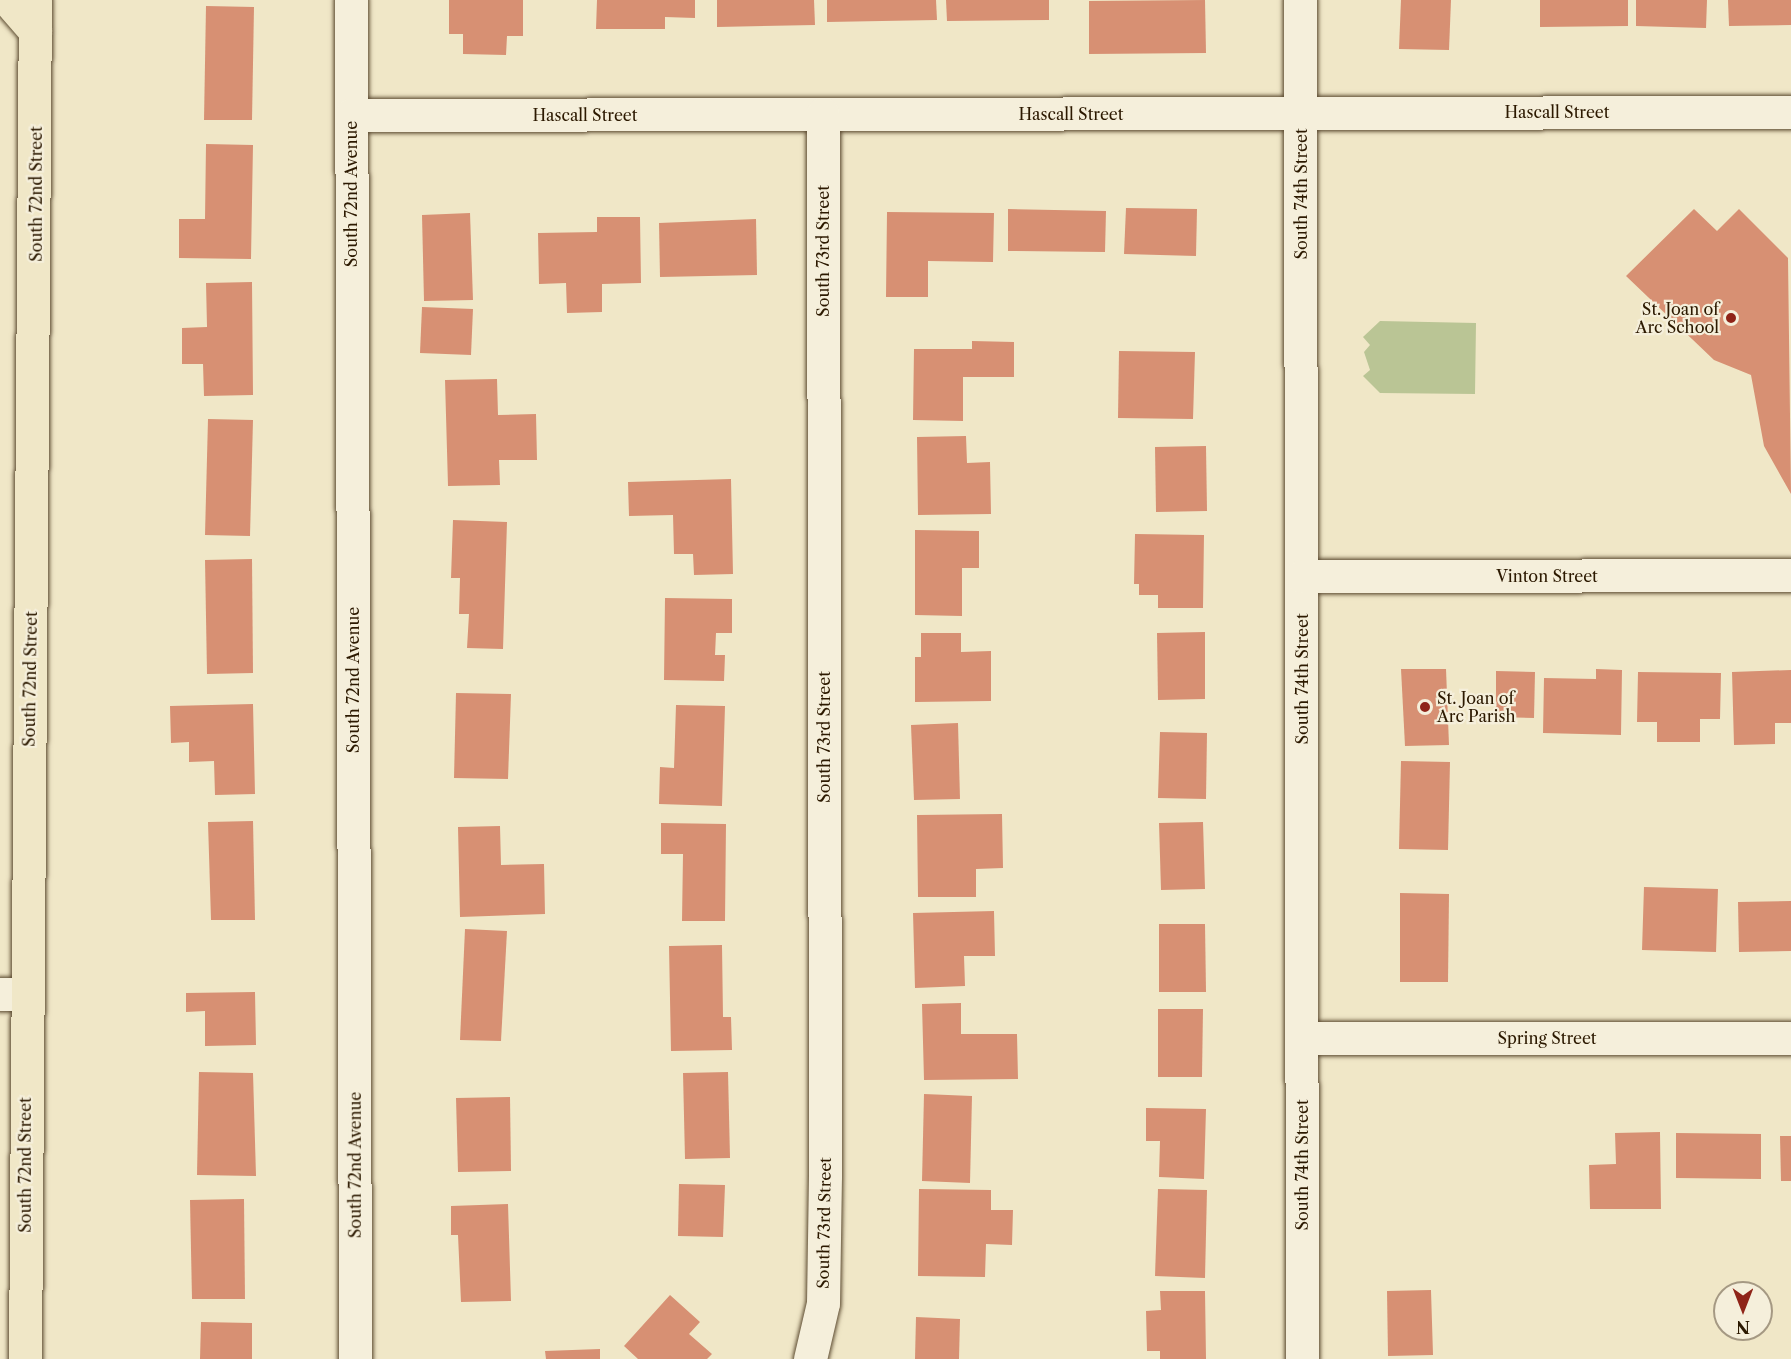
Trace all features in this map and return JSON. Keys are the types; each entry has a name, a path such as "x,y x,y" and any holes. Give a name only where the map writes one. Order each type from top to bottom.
{"main road":[{"path":"8,0 35,15"},
{"name":"South 72nd Street","path":"25,1359 12,994 35,15"}],"street":[{"name":"South 72nd Avenue","path":"351,0 355,1359"},
{"name":"South 74th Street","path":"1300,0 1302,1359"},
{"name":"Hascall Street","path":"351,115 1791,112"},
{"name":"South 73rd Street","path":"810,1359 823,1303 825,1175 823,114"},
{"name":"Vinton Street","path":"1302,576 1791,575"},
{"name":"Spring Street","path":"1303,1038 1791,1038"}],"green space":[{"path":"1380,321 1476,323 1475,394 1380,393 1363,376 1370,370 1364,352 1370,345 1363,337"}],"building":[{"path":"449,0 523,0 523,36 507,36 506,55 463,54 463,34 449,34"},
{"path":"597,0 695,0 695,18 665,17 665,29 596,29"},
{"path":"717,0 814,0 815,25 717,27"},
{"path":"827,0 936,0 937,20 827,22"},
{"path":"946,0 1049,0 1049,20 947,21"},
{"path":"1205,0 1206,53 1089,54 1089,1"},
{"path":"1401,0 1451,0 1449,50 1399,49"},
{"path":"1540,0 1628,0 1628,26 1540,27"},
{"path":"1636,0 1707,0 1706,28 1636,26"},
{"path":"1728,0 1791,0 1791,25 1729,26"},
{"path":"206,6 254,7 252,120 204,120"},
{"path":"206,144 253,145 251,259 179,258 179,219 205,219"},
{"path":"1126,208 1197,209 1196,256 1124,254"},
{"path":"1008,209 1106,211 1105,252 1008,251"},
{"name":"St. Joan of Arc School","path":"1694,209 1717,231 1739,209 1788,258 1791,494 1764,446 1751,375 1714,360 1626,276"},
{"path":"887,212 994,213 993,262 928,261 928,297 886,297"},
{"path":"470,213 473,300 424,301 422,215"},
{"path":"597,217 640,217 641,283 602,284 602,312 567,313 566,283 539,284 538,233 597,232"},
{"path":"756,219 757,275 660,277 659,223"},
{"path":"252,282 253,395 204,396 203,364 182,364 182,328 207,327 206,283"},
{"path":"422,307 473,309 471,355 420,353"},
{"path":"972,341 1014,342 1014,377 963,377 963,421 913,420 914,349 972,349"},
{"path":"1119,351 1195,352 1193,419 1118,418"},
{"path":"497,379 498,415 536,414 537,460 499,460 500,485 448,486 445,380"},
{"path":"208,419 253,420 250,536 205,535"},
{"path":"966,436 967,463 990,462 991,514 918,515 917,437"},
{"path":"1206,446 1207,511 1156,512 1155,447"},
{"path":"731,479 733,574 694,575 693,554 674,554 673,515 629,516 628,482"},
{"path":"453,520 507,522 503,649 467,648 469,614 459,614 460,578 451,578"},
{"path":"915,530 979,531 979,568 962,568 962,616 915,615"},
{"path":"1135,534 1204,535 1203,608 1158,608 1158,595 1139,595 1139,584 1134,584"},
{"path":"252,559 253,673 207,674 205,560"},
{"path":"665,598 732,599 732,633 716,633 715,655 725,655 724,681 664,680"},
{"path":"1205,632 1205,699 1158,700 1157,633"},
{"path":"921,633 961,633 961,652 991,651 991,701 915,702 915,657 921,657"},
{"name":"St. Joan of Arc Parish","path":"1401,669 1446,669 1449,745 1405,746"},
{"path":"1596,669 1622,670 1621,735 1543,733 1544,678 1596,679"},
{"path":"1791,670 1791,723 1775,723 1775,744 1734,745 1732,672"},
{"path":"1496,671 1535,672 1534,718 1496,717"},
{"path":"1638,672 1721,673 1720,719 1700,719 1700,742 1657,742 1657,722 1637,722"},
{"path":"456,693 511,694 508,779 454,778"},
{"path":"253,704 255,794 215,795 214,761 189,762 189,742 171,743 170,706"},
{"path":"676,705 725,706 722,806 659,804 660,767 674,768"},
{"path":"958,723 960,799 914,800 911,725"},
{"path":"1160,732 1207,733 1206,799 1158,798"},
{"path":"1401,761 1450,762 1448,850 1399,849"},
{"path":"1002,814 1003,868 976,869 976,897 918,897 917,815"},
{"path":"253,821 255,920 211,920 208,822"},
{"path":"1203,822 1205,889 1161,890 1159,823"},
{"path":"661,823 726,824 725,921 682,921 683,854 661,854"},
{"path":"500,826 501,865 544,864 545,914 460,917 458,827"},
{"path":"1644,887 1718,889 1716,952 1642,950"},
{"path":"1400,893 1449,894 1448,982 1400,982"},
{"path":"1791,901 1791,951 1739,952 1738,902"},
{"path":"994,911 995,956 964,956 965,986 915,988 913,913"},
{"path":"1159,924 1205,924 1206,992 1159,992"},
{"path":"465,929 507,931 501,1041 460,1040"},
{"path":"722,945 723,1017 731,1017 732,1050 671,1051 669,946"},
{"path":"255,992 256,1045 205,1046 205,1011 186,1012 186,993"},
{"path":"961,1003 961,1034 1017,1034 1018,1079 924,1080 922,1004"},
{"path":"1158,1009 1203,1009 1202,1077 1158,1077"},
{"path":"199,1072 253,1073 256,1176 197,1175"},
{"path":"728,1072 730,1158 685,1159 683,1073"},
{"path":"924,1094 972,1096 970,1183 922,1181"},
{"path":"510,1097 511,1171 458,1172 456,1098"},
{"path":"1146,1108 1206,1109 1204,1179 1159,1177 1160,1141 1146,1141"},
{"path":"1660,1132 1661,1209 1590,1209 1589,1165 1616,1164 1615,1133"},
{"path":"1676,1133 1761,1134 1761,1179 1676,1178"},
{"path":"1780,1136 1791,1136 1791,1181 1781,1181"},
{"path":"679,1184 725,1185 723,1237 678,1236"},
{"path":"919,1189 991,1190 991,1210 1013,1210 1012,1245 986,1244 985,1277 918,1276"},
{"path":"1158,1189 1207,1190 1205,1278 1155,1276"},
{"path":"244,1199 245,1299 192,1299 190,1200"},
{"path":"508,1204 511,1301 461,1302 458,1235 451,1235 451,1206"},
{"path":"1431,1290 1433,1355 1388,1356 1387,1291"},
{"path":"1160,1291 1205,1291 1206,1359 1160,1359 1160,1351 1147,1351 1146,1311 1161,1310"},
{"path":"670,1295 700,1322 689,1334 712,1354 707,1359 638,1359 624,1346"},
{"path":"916,1317 960,1319 959,1359 915,1359"},
{"path":"201,1322 252,1323 252,1359 200,1359"},
{"path":"600,1349 600,1359 546,1359 545,1351"}],"place":[{"name":"St. Joan of Arc School","path":"1731,318"},
{"name":"St. Joan of Arc Parish","path":"1425,707"}]}
